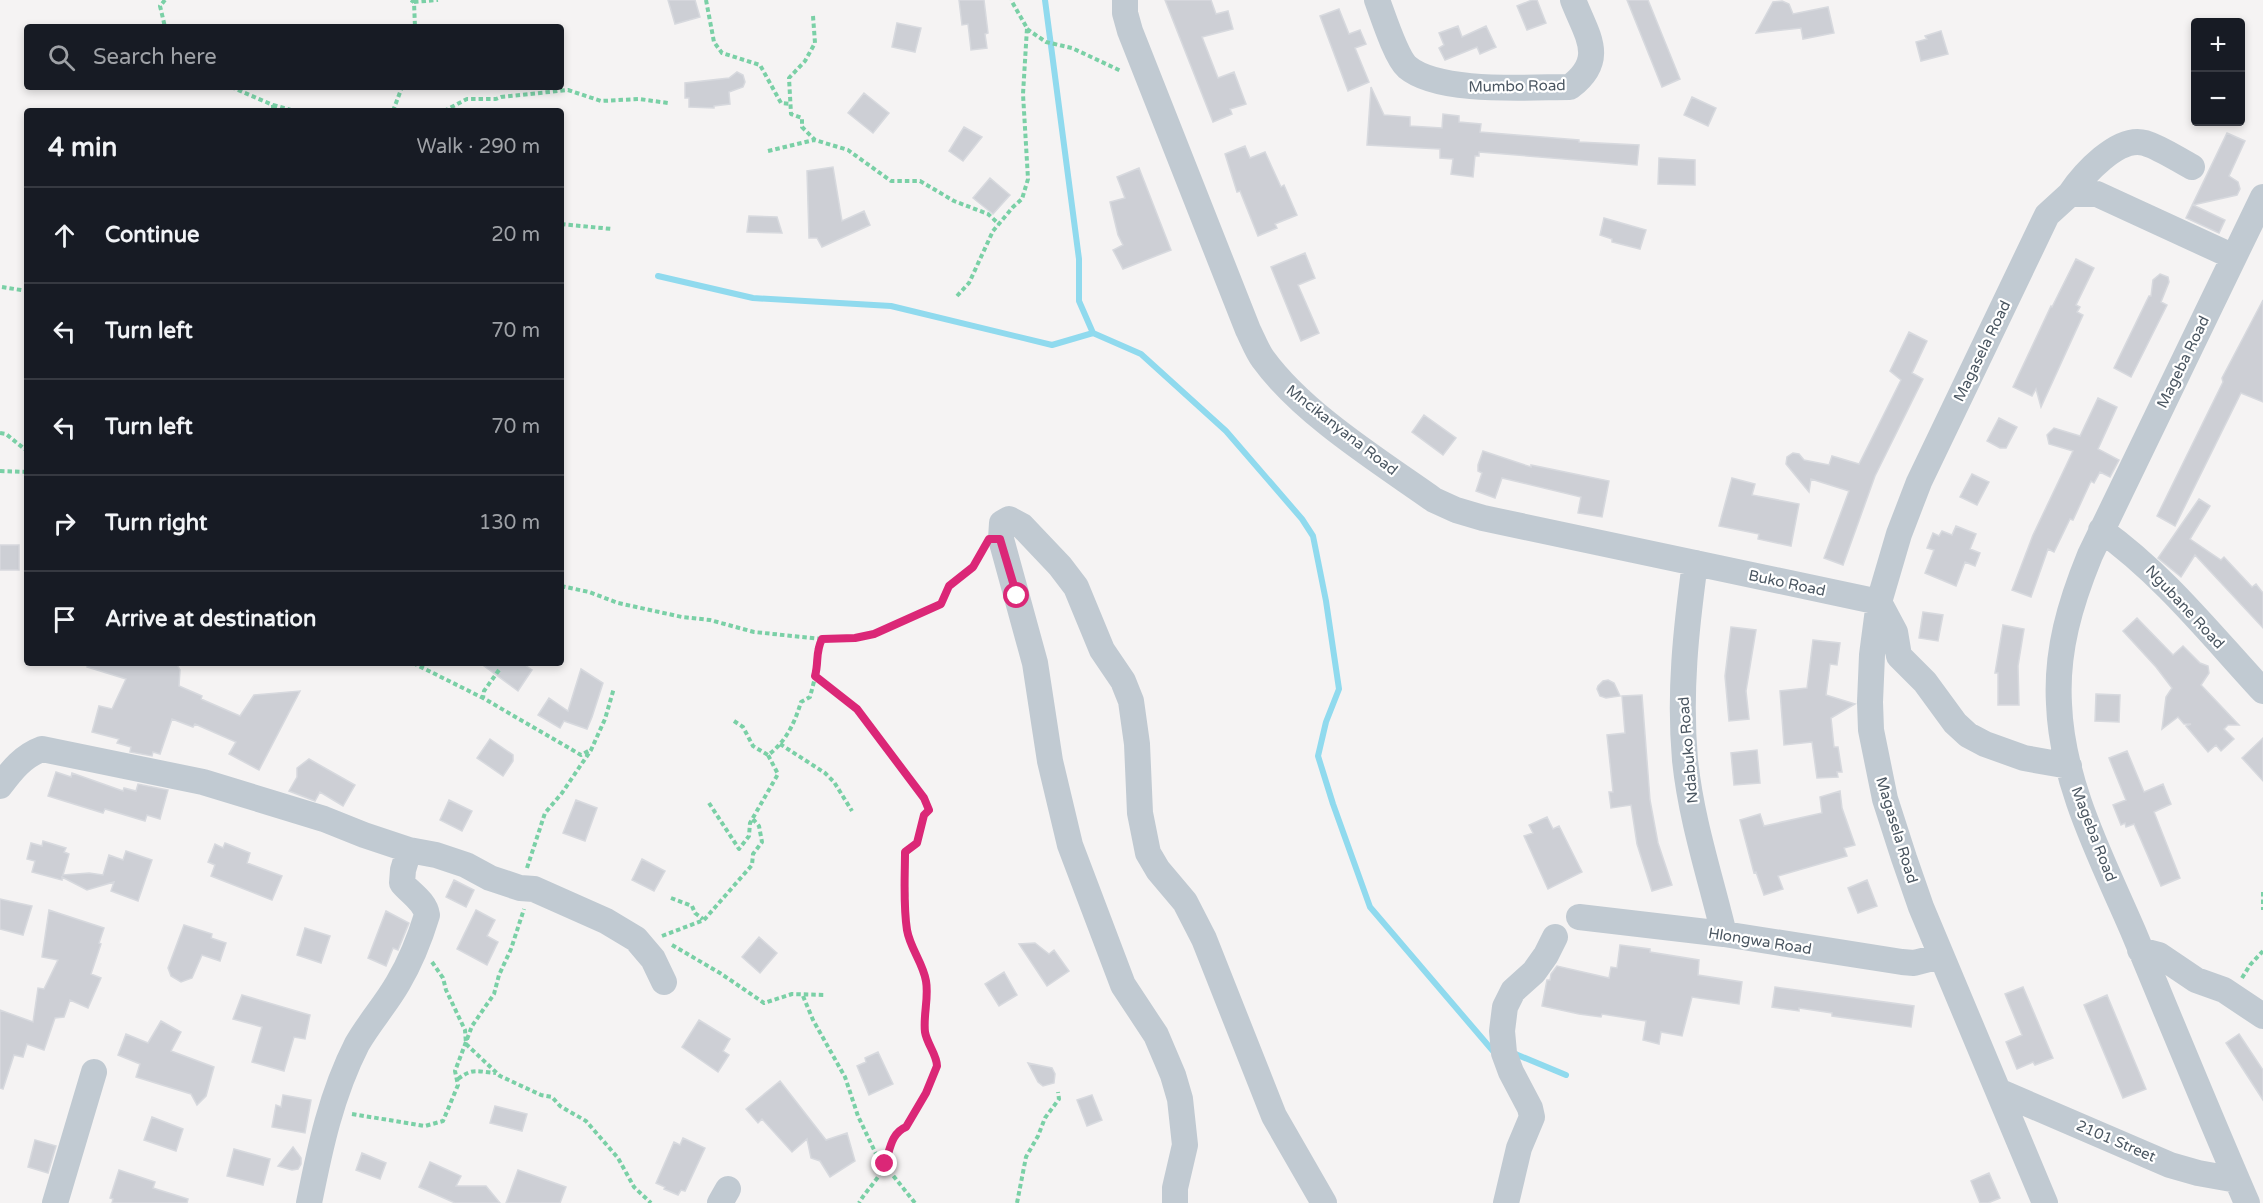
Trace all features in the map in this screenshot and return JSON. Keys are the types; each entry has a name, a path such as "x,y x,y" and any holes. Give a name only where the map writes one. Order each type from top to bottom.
{"street":[{"name":"Mncikanyana Road","path":"1125,0 1125,13 1130,31 1248,330 1261,358 1287,389 1374,458 1434,500 1456,510 1483,518 1695,564"},
{"name":"Mumbo Road","path":"1377,0 1397,50 1406,66 1421,75 1462,87 1570,87 1584,77 1593,57 1592,48 1573,0"},
{"path":"2070,194 2091,167 2102,158 2129,144 2142,142 2192,167"},
{"path":"2070,194 2097,194 2234,257"},
{"name":"Magasela Road","path":"2045,1203 1921,907 1885,799 1874,747 1870,702 1872,655 1879,602 1896,543 1919,482 2047,215 2070,194"},
{"name":"Mageba Road","path":"2242,1191 2082,811 2069,766 2059,705 2059,662 2073,598 2101,530 2263,196"},
{"path":"1176,1203 1175,1188 1185,1145 1180,1100 1173,1075 1156,1035 1123,985 1070,846 1050,761 1035,663 1000,539 1002,523 1009,519 1022,526 1060,566 1076,587 1102,650 1123,681 1131,701 1137,744 1140,813 1148,853 1158,870 1185,902 1204,939 1274,1116 1324,1203"},
{"name":"Ngubane Road","path":"2101,530 2126,547 2148,567 2263,691"},
{"name":"Buko Road","path":"1695,564 1879,602"},
{"name":"Ndabuko Road","path":"1695,564 1682,678 1685,761 1694,815 1724,934"},
{"path":"1879,602 1895,632 1899,656 1925,682 1955,723 1968,735 1985,744 2024,758 2069,766"},
{"path":"0,786 28,754 42,749 203,783 324,819 409,850 436,855 466,865 490,878 527,889 606,921 636,939 652,959 664,982"},
{"path":"309,1203 324,1129 348,1064 358,1042 398,982 428,915 419,900 402,883 409,850"},
{"name":"Hlongwa Road","path":"1579,917 1724,934 1902,962 1914,963 1941,956"},
{"path":"1506,1203 1519,1148 1532,1117 1530,1108 1511,1072 1503,1048 1503,1020 1508,999 1534,972 1555,937"},
{"path":"2140,950 2158,955 2196,980 2224,990 2263,1016"},
{"path":"55,1203 94,1072"},
{"name":"2101 Street","path":"1998,1091 2170,1164 2242,1191"}],"path":[{"path":"164,24 160,6 165,0"},
{"path":"415,24 412,1 438,0"},
{"path":"706,0 714,42 722,53 760,65 781,103 790,104"},
{"path":"1011,0 1027,28 1046,42 1080,51 1122,71 1134,73 1144,68"},
{"path":"813,16 815,43 805,61 789,78 790,114 802,118 802,127 815,140 848,150 891,181 920,181 954,201 988,214 999,224"},
{"path":"957,296 969,283 993,231 1022,199 1028,179 1023,94 1027,28"},
{"path":"238,90 284,108"},
{"path":"394,108 401,90"},
{"path":"450,108 467,99 496,99 568,90 601,101 639,99 668,103"},
{"path":"768,151 815,140"},
{"path":"564,224 612,229"},
{"path":"2,287 24,291"},
{"path":"0,433 6,434 24,449"},
{"path":"0,471 24,472"},
{"path":"564,587 589,592 618,603 682,617 710,620 754,632 822,639 855,638 874,634 941,604 949,586 973,567 989,539 1000,539"},
{"path":"768,755 780,744 795,721 801,702 810,696 818,666 816,650 822,639"},
{"path":"419,666 483,698 581,755 591,750"},
{"path":"483,698 484,691 499,670"},
{"path":"815,676 857,709 924,798 929,810 924,815 917,843 905,852 906,864 903,876 906,886 907,931 925,972 927,994 925,1030 937,1066 926,1093 906,1127 901,1129 891,1142 880,1174 859,1203"},
{"path":"331,1109 363,1117 425,1126 443,1120 458,1085 455,1071 472,1026 494,994 527,902 527,889 544,813 562,793 591,750 605,719 614,688"},
{"path":"709,803 739,849 749,836 752,818 778,774 768,755 753,746 743,727 734,722"},
{"path":"780,744 825,773 852,811"},
{"path":"752,818 759,826 762,842 753,854 752,865 704,920 676,929 658,938 720,973 764,1002 792,994 824,995"},
{"path":"2263,892 2263,910"},
{"path":"671,898 692,906 695,913 704,920"},
{"path":"2224,990 2240,980 2263,951"},
{"path":"410,958 433,963 465,1030 466,1044 508,1081 541,1095 552,1097 560,1106 586,1121 618,1158 633,1187 651,1203"},
{"path":"803,996 813,1020 845,1077 858,1116 876,1154 915,1203"},
{"path":"458,1079 468,1071 474,1070 497,1073"},
{"path":"1017,1203 1026,1157 1045,1118 1059,1099 1058,1092"}],"building":[{"path":"668,0 695,0 700,17 675,24"},
{"path":"959,0 984,0 988,33 985,34 987,48 971,50 968,24 962,25"},
{"path":"1165,0 1211,0 1216,14 1228,11 1233,29 1202,37 1218,78 1234,72 1246,104 1230,109 1232,114 1213,122"},
{"path":"1537,0 1546,23 1527,30 1517,6"},
{"path":"1627,0 1648,0 1680,79 1662,87"},
{"path":"1782,1 1789,4 1793,14 1828,7 1834,33 1803,39 1801,28 1756,33 1773,2"},
{"path":"1339,9 1349,34 1360,30 1366,44 1355,48 1369,82 1348,91 1320,16"},
{"path":"897,23 921,28 915,52 892,47"},
{"path":"1458,26 1462,37 1486,26 1496,47 1480,54 1477,47 1445,60 1439,48 1444,45 1439,33"},
{"path":"1941,31 1948,54 1921,61 1916,42 1927,39 1925,36"},
{"path":"737,72 743,75 745,82 743,87 729,92 730,104 714,106 714,108 689,107 689,98 685,98 685,83 729,78"},
{"path":"1371,87 1384,115 1410,117 1410,126 1442,128 1443,114 1459,116 1459,122 1481,124 1480,132 1579,140 1579,142 1639,145 1637,165 1479,152 1479,156 1475,156 1473,177 1451,174 1453,159 1440,158 1440,149 1367,145"},
{"path":"864,93 889,113 873,133 848,113"},
{"path":"1692,97 1716,108 1708,126 1684,115"},
{"path":"964,127 982,137 963,161 949,151"},
{"path":"2227,133 2245,141 2229,176 2238,182 2240,189 2237,195 2193,205 2225,220 2219,233 2186,218"},
{"path":"1245,146 1250,158 1265,152 1281,187 1284,185 1297,215 1275,224 1277,228 1258,236 1240,191 1237,192 1225,154"},
{"path":"1659,158 1695,160 1695,185 1658,184"},
{"path":"833,167 842,221 864,211 870,225 822,247 817,238 809,238 807,171"},
{"path":"1139,168 1171,250 1123,269 1113,250 1123,245 1118,235 1110,202 1125,198 1117,177"},
{"path":"990,178 1010,195 993,214 973,198"},
{"path":"749,216 777,217 782,233 747,232"},
{"path":"1604,218 1646,230 1640,249 1612,242 1612,239 1600,235"},
{"path":"1305,253 1315,278 1298,285 1319,333 1301,341 1271,267"},
{"path":"2076,259 2094,268 2076,305 2080,307 2077,312 2083,315 2041,407 2036,389 2032,396 2013,387"},
{"path":"2160,274 2168,277 2169,282 2161,302 2167,305 2131,377 2114,368 2151,296 2153,280"},
{"path":"2263,300 2263,402 2241,393 2175,526 2157,516 2223,382 2222,378"},
{"path":"1909,332 1927,341 1912,373 1923,379 1875,476 1843,565 1824,558 1849,491 1811,479 1809,492 1786,464 1787,457 1793,453 1799,454 1804,460 1829,465 1832,456 1859,464 1901,380 1890,371"},
{"path":"2098,398 2117,407 2098,449 2119,460 2110,477 2100,472 2094,483 2091,481 2073,520 2070,519 2054,552 2048,549 2031,597 2012,590 2033,535 2073,451 2049,444 2047,435 2054,428 2080,436"},
{"path":"1424,415 1456,438 1443,455 1412,432"},
{"path":"1999,418 2017,427 2006,448 2000,448 1987,441"},
{"path":"1483,451 1531,467 1531,465 1609,481 1602,517 1578,513 1581,497 1502,478 1495,498 1476,491 1482,473 1478,471 1478,465"},
{"path":"1972,474 1989,482 1977,505 1960,497"},
{"path":"1732,478 1755,484 1752,495 1799,504 1791,546 1758,539 1759,534 1719,526"},
{"path":"2199,499 2210,506 2190,539 2221,560 2224,557 2252,587 2256,584 2263,593 2263,628 2195,555 2181,577 2158,558"},
{"path":"1956,526 1976,534 1970,549 1980,553 1975,566 1965,562 1956,586 1925,573 1934,550 1927,548 1933,533 1939,536 1942,531 1952,535"},
{"path":"0,545 19,545 19,570 0,570"},
{"path":"1923,612 1943,615 1938,641 1919,638"},
{"path":"2137,618 2173,655 2183,646 2200,663 2208,666 2209,673 2201,685 2239,725 2228,725 2224,729 2234,739 2221,751 2216,745 2208,752 2186,726 2191,724 2184,724 2178,717 2162,729 2166,697 2172,688 2123,631"},
{"path":"2003,625 2024,629 2018,666 2019,705 1998,705 1998,673 1995,673"},
{"path":"1731,627 1756,630 1746,691 1749,719 1729,721 1725,676"},
{"path":"1813,640 1840,643 1837,665 1830,664 1826,695 1855,704 1831,718 1834,747 1838,747 1842,772 1837,772 1838,777 1817,778 1812,742 1784,745 1780,691 1807,688"},
{"path":"178,666 180,670 179,686 202,696 201,699 240,716 254,695 300,691 259,770 229,754 236,742 195,724 193,727 172,719 160,754 153,752 152,756 130,752 131,747 117,743 119,739 92,732 99,706 112,709 126,679 87,667"},
{"path":"484,666 526,666 532,670 518,691"},
{"path":"581,669 603,683 587,729 564,721 560,728 538,715 549,698 568,711"},
{"path":"1608,680 1614,683 1620,696 1606,698 1600,696 1598,686"},
{"path":"2096,694 2120,695 2119,722 2095,721"},
{"path":"1642,695 1650,800 1658,843 1672,885 1652,891 1637,844 1631,805 1611,808 1609,792 1613,792 1607,735 1625,733 1622,696"},
{"path":"2263,738 2263,781 2242,758"},
{"path":"490,739 513,755 513,761 503,776 477,758"},
{"path":"1757,750 1760,783 1734,785 1731,753"},
{"path":"2127,751 2144,792 2163,784 2171,804 2154,812 2180,878 2161,886 2134,824 2126,827 2125,823 2121,825 2113,805 2126,800 2109,758"},
{"path":"309,759 355,785 343,806 320,792 315,801 289,791 297,777 297,768"},
{"path":"56,772 71,777 72,773 123,791 124,788 136,791 138,784 168,790 160,819 147,815 145,821 105,809 103,813 48,796"},
{"path":"1840,791 1842,808 1855,845 1844,848 1847,856 1778,876 1783,889 1764,895 1756,872 1754,873 1740,820 1760,814 1764,826 1822,813 1820,797"},
{"path":"449,800 472,811 462,831 440,820"},
{"path":"576,800 597,808 585,841 563,833"},
{"path":"1547,817 1553,829 1559,826 1582,872 1548,889 1524,836 1533,833 1529,825"},
{"path":"43,841 66,848 64,852 69,854 63,875 89,873 103,875 109,855 123,860 126,851 152,860 138,901 111,891 114,882 87,890 62,877 62,880 32,872 35,861 27,859 31,843 42,846"},
{"path":"225,843 250,853 247,863 282,876 272,900 211,876 215,865 208,862 215,844 223,848"},
{"path":"642,859 665,871 654,891 632,880"},
{"path":"454,880 474,890 466,907 446,897"},
{"path":"1867,880 1877,906 1858,913 1848,888"},
{"path":"0,899 32,906 23,935 0,929"},
{"path":"49,910 104,928 91,974 101,978 88,1008 70,1000 64,1017 55,1018 44,1050 27,1044 23,1057 14,1055 3,1089 0,1088 0,1010 33,1022 38,988 44,989 58,960 42,957"},
{"path":"476,910 495,920 487,936 498,942 487,965 457,949"},
{"path":"386,911 409,923 398,950 393,948 386,966 368,958"},
{"path":"184,925 212,934 211,938 226,943 220,961 202,955 192,978 181,982 171,976 168,968"},
{"path":"305,928 330,936 321,963 297,955"},
{"path":"759,937 777,953 760,973 742,957"},
{"path":"1035,943 1049,954 1054,950 1069,971 1047,986 1019,944"},
{"path":"1620,945 1699,960 1698,975 1742,982 1739,1004 1692,997 1682,1036 1661,1032 1659,1044 1643,1040 1646,1021 1602,1014 1601,1017 1579,1014 1542,1006 1547,980 1550,980 1557,966 1609,978 1611,967 1617,968"},
{"path":"1004,972 1017,995 999,1006 985,984"},
{"path":"1775,987 1914,1006 1911,1027 1832,1016 1832,1013 1799,1008 1799,1011 1772,1007"},
{"path":"2023,987 2053,1058 2035,1065 2033,1062 2017,1069 2006,1042 2022,1035 2005,994"},
{"path":"242,995 310,1015 305,1039 294,1037 284,1071 252,1062 262,1027 233,1019"},
{"path":"2107,995 2146,1089 2123,1098 2084,1005"},
{"path":"699,1020 730,1039 723,1051 729,1055 718,1072 682,1047"},
{"path":"161,1021 181,1032 171,1051 214,1067 206,1096 197,1105 191,1094 136,1077 140,1064 118,1055 126,1034 148,1043"},
{"path":"2239,1034 2263,1070 2263,1100 2226,1043"},
{"path":"878,1052 893,1084 869,1095 857,1066 866,1062 865,1058"},
{"path":"1028,1063 1052,1068 1055,1074 1054,1083 1043,1086 1038,1082"},
{"path":"780,1081 826,1140 847,1133 855,1161 830,1177 820,1161 811,1158 807,1139 792,1152 762,1119 758,1123 746,1109"},
{"path":"283,1095 311,1100 305,1133 272,1127 276,1105 281,1107"},
{"path":"1092,1095 1102,1120 1087,1126 1077,1100"},
{"path":"495,1106 527,1114 522,1131 490,1123"},
{"path":"152,1117 183,1129 176,1151 144,1140"},
{"path":"683,1138 705,1148 685,1191 681,1190 678,1195 656,1183 674,1142 680,1145"},
{"path":"35,1140 56,1146 48,1173 28,1167"},
{"path":"293,1147 301,1158 298,1169 292,1170 278,1166"},
{"path":"234,1149 270,1159 263,1185 227,1176"},
{"path":"362,1153 386,1163 380,1179 356,1170"},
{"path":"430,1162 461,1176 456,1186 486,1186 500,1203 455,1203 419,1187"},
{"path":"119,1170 155,1182 153,1188 188,1199 187,1203 112,1203 113,1199 110,1198"},
{"path":"518,1170 566,1187 560,1203 506,1203"},
{"path":"1989,1173 2000,1198 1988,1203 1980,1203 1971,1181"}],"waterway":[{"path":"1045,0 1079,259 1079,301 1093,333 1141,354 1226,431 1302,519 1313,536 1326,601 1339,689 1326,722 1318,756 1333,804 1370,907 1493,1051 1497,1051"},
{"path":"658,276 753,298 891,306 1052,345 1093,333"},
{"path":"1513,1053 1566,1075"}],"route":[{"path":"885,1164 891,1142 901,1129 906,1127 926,1093 937,1066 925,1030 927,984 925,972 907,931 906,886 903,876 906,864 905,852 917,843 924,815 929,810 924,798 857,709 815,676 818,666 816,650 822,639 855,638 874,634 941,604 949,586 973,567 989,539 1000,539 1017,596"}]}
